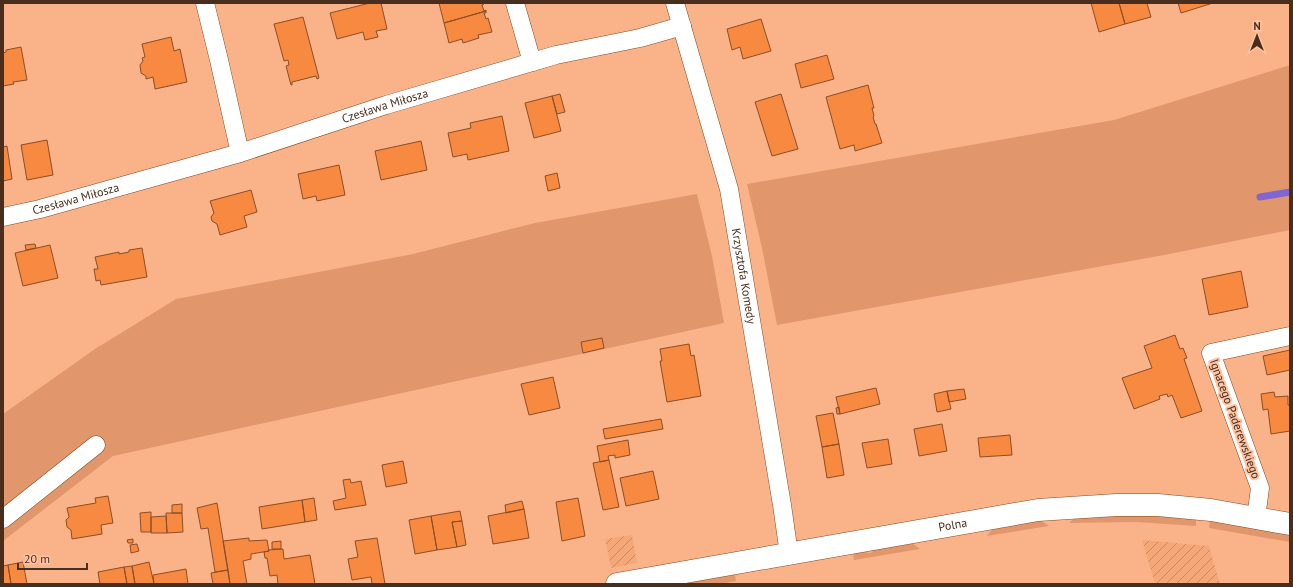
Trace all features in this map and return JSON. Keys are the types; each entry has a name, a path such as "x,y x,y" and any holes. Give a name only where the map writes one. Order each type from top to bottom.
{"street":[{"path":"205,3 240,153"},
{"path":"515,3 532,62"},
{"name":"Krzysztofa Komedy","path":"675,3 729,189 789,554"},
{"name":"Czesława Miłosza","path":"3,217 40,209 240,153 386,105 556,55 640,38 682,26"},
{"name":"Ignacego Paderewskiego","path":"1256,518 1260,488 1211,353 1290,336"},
{"path":"3,519 96,445"},
{"name":"Polna","path":"617,584 997,516 1057,508 1116,504 1158,505 1197,508 1290,524"}],"shaded area":[{"path":"1290,65 1290,230 1164,255 777,325 762,248 747,184 1114,120"},
{"path":"697,194 712,256 724,323 113,456 3,541 3,414 95,349 176,299 413,254 535,223"},
{"path":"1136,515 1196,519 1196,526 1136,522 1069,523 1076,517"},
{"path":"1040,520 1049,526 987,536 993,528"},
{"path":"1210,520 1290,534 1290,542 1209,528"},
{"path":"632,535 637,563 611,568 605,539"},
{"path":"1142,540 1209,546 1220,584 1155,584"},
{"path":"912,543 920,549 854,560 853,553 865,551 871,553 872,550"},
{"path":"735,574 736,581 720,584 679,584"}],"building":[{"path":"370,3 381,3 387,29 376,31 378,37 365,40 363,32 337,39 330,13"},
{"path":"439,3 484,3 482,5 484,11 486,11 444,23"},
{"path":"1091,3 1119,3 1125,24 1099,32"},
{"path":"1119,3 1147,3 1151,17 1125,24"},
{"path":"1178,3 1213,3 1181,13"},
{"path":"486,11 486,13 484,13 486,19 488,18 492,32 478,35 479,38 463,43 462,39 449,43 444,23"},
{"path":"303,17 319,78 317,79 316,76 292,82 291,85 286,66 289,65 288,60 284,61 274,24"},
{"path":"761,19 771,51 743,59 740,47 732,50 727,29"},
{"path":"171,37 174,51 180,49 187,82 155,89 153,77 146,79 146,76 141,73 140,65 143,61 142,58 145,57 142,44"},
{"path":"21,47 27,80 13,82 14,84 3,86 3,53 6,52 6,50"},
{"path":"827,55 834,79 801,88 795,64"},
{"path":"868,85 874,108 872,108 873,117 882,143 855,151 854,145 840,149 826,97"},
{"path":"560,94 565,112 557,114 552,96"},
{"path":"781,94 798,149 772,156 755,102"},
{"path":"552,96 561,131 534,138 525,103"},
{"path":"502,116 509,151 468,160 467,154 453,157 448,133 471,128 470,123"},
{"path":"47,140 53,175 27,180 21,145"},
{"path":"421,141 427,170 381,180 375,151"},
{"path":"7,146 12,179 3,181 3,147"},
{"path":"339,165 345,195 317,201 316,196 303,199 298,174"},
{"path":"557,173 560,188 548,191 545,176"},
{"path":"251,190 257,212 244,216 247,227 220,235 217,224 212,221 211,217 214,213 210,201"},
{"path":"35,244 36,248 26,250 25,245"},
{"path":"50,245 58,278 23,286 15,253"},
{"path":"142,248 147,277 101,285 100,280 96,281 94,269 98,269 95,257 119,252 119,254 129,252 129,250"},
{"path":"1241,271 1248,307 1209,315 1202,279"},
{"path":"1175,335 1180,349 1183,348 1187,358 1184,359 1202,411 1181,418 1172,395 1168,397 1167,394 1159,396 1160,399 1134,409 1122,378 1152,368 1144,346"},
{"path":"602,338 604,348 583,353 581,342"},
{"path":"689,344 691,356 694,355 701,396 667,402 660,361 662,361 660,349"},
{"path":"1290,350 1290,370 1267,375 1263,356"},
{"path":"553,377 560,408 529,415 521,384"},
{"path":"876,388 880,404 840,414 836,397"},
{"path":"964,389 966,399 949,402 947,391"},
{"path":"947,391 951,409 937,412 934,394"},
{"path":"1274,392 1275,397 1288,396 1288,405 1290,405 1290,431 1271,434 1268,409 1263,410 1261,394"},
{"path":"839,407 840,414 837,414 836,408"},
{"path":"833,413 839,444 822,447 816,416"},
{"path":"661,419 663,429 605,439 603,429"},
{"path":"942,424 947,451 919,456 914,429"},
{"path":"1010,435 1012,455 980,457 978,438"},
{"path":"888,439 892,464 867,468 862,443"},
{"path":"628,440 630,455 615,458 615,455 608,456 609,460 600,462 597,446"},
{"path":"839,444 844,475 827,478 822,447"},
{"path":"609,460 619,507 603,510 593,463"},
{"path":"403,461 407,483 386,487 382,465"},
{"path":"653,471 659,499 626,506 620,478"},
{"path":"350,479 351,483 361,481 366,505 335,510 333,501 346,498 343,480"},
{"path":"108,496 113,523 101,525 102,534 72,539 71,530 67,527 66,520 69,517 67,508 96,503 95,498"},
{"path":"314,498 317,520 305,522 302,500"},
{"path":"578,498 585,536 562,541 556,502"},
{"path":"302,500 305,522 262,529 259,507"},
{"path":"522,501 524,509 506,513 505,505"},
{"path":"217,503 228,570 215,572 208,528 201,529 197,508"},
{"path":"182,504 182,513 172,513 172,505"},
{"path":"524,509 529,538 493,544 488,516"},
{"path":"460,511 462,521 452,522 457,547 437,550 431,516"},
{"path":"151,512 151,532 141,532 140,513"},
{"path":"166,513 182,513 183,532 167,533"},
{"path":"166,516 167,533 151,533 151,517"},
{"path":"431,516 437,550 415,554 409,520"},
{"path":"462,521 466,545 457,547 452,522"},
{"path":"249,538 249,541 267,540 269,551 251,554 251,559 243,561 247,584 230,584 223,541"},
{"path":"377,538 385,584 372,584 371,577 352,580 348,559 358,557 355,541"},
{"path":"133,539 133,543 128,543 127,540"},
{"path":"281,541 281,549 272,549 272,542"},
{"path":"137,544 139,551 131,553 130,545"},
{"path":"283,549 284,559 310,555 315,584 278,584 277,575 270,576 267,558 265,558 264,552 269,551 268,550"},
{"path":"23,562 27,584 11,584 8,565"},
{"path":"149,562 154,584 135,584 132,566"},
{"path":"8,565 11,584 3,584 3,566"},
{"path":"132,566 135,584 127,584 124,567"},
{"path":"124,567 127,584 100,584 98,572"},
{"path":"186,569 188,584 154,584 153,575"},
{"path":"228,570 230,584 213,584 211,573"}],"waterway":[{"path":"1260,197 1290,192"}]}
